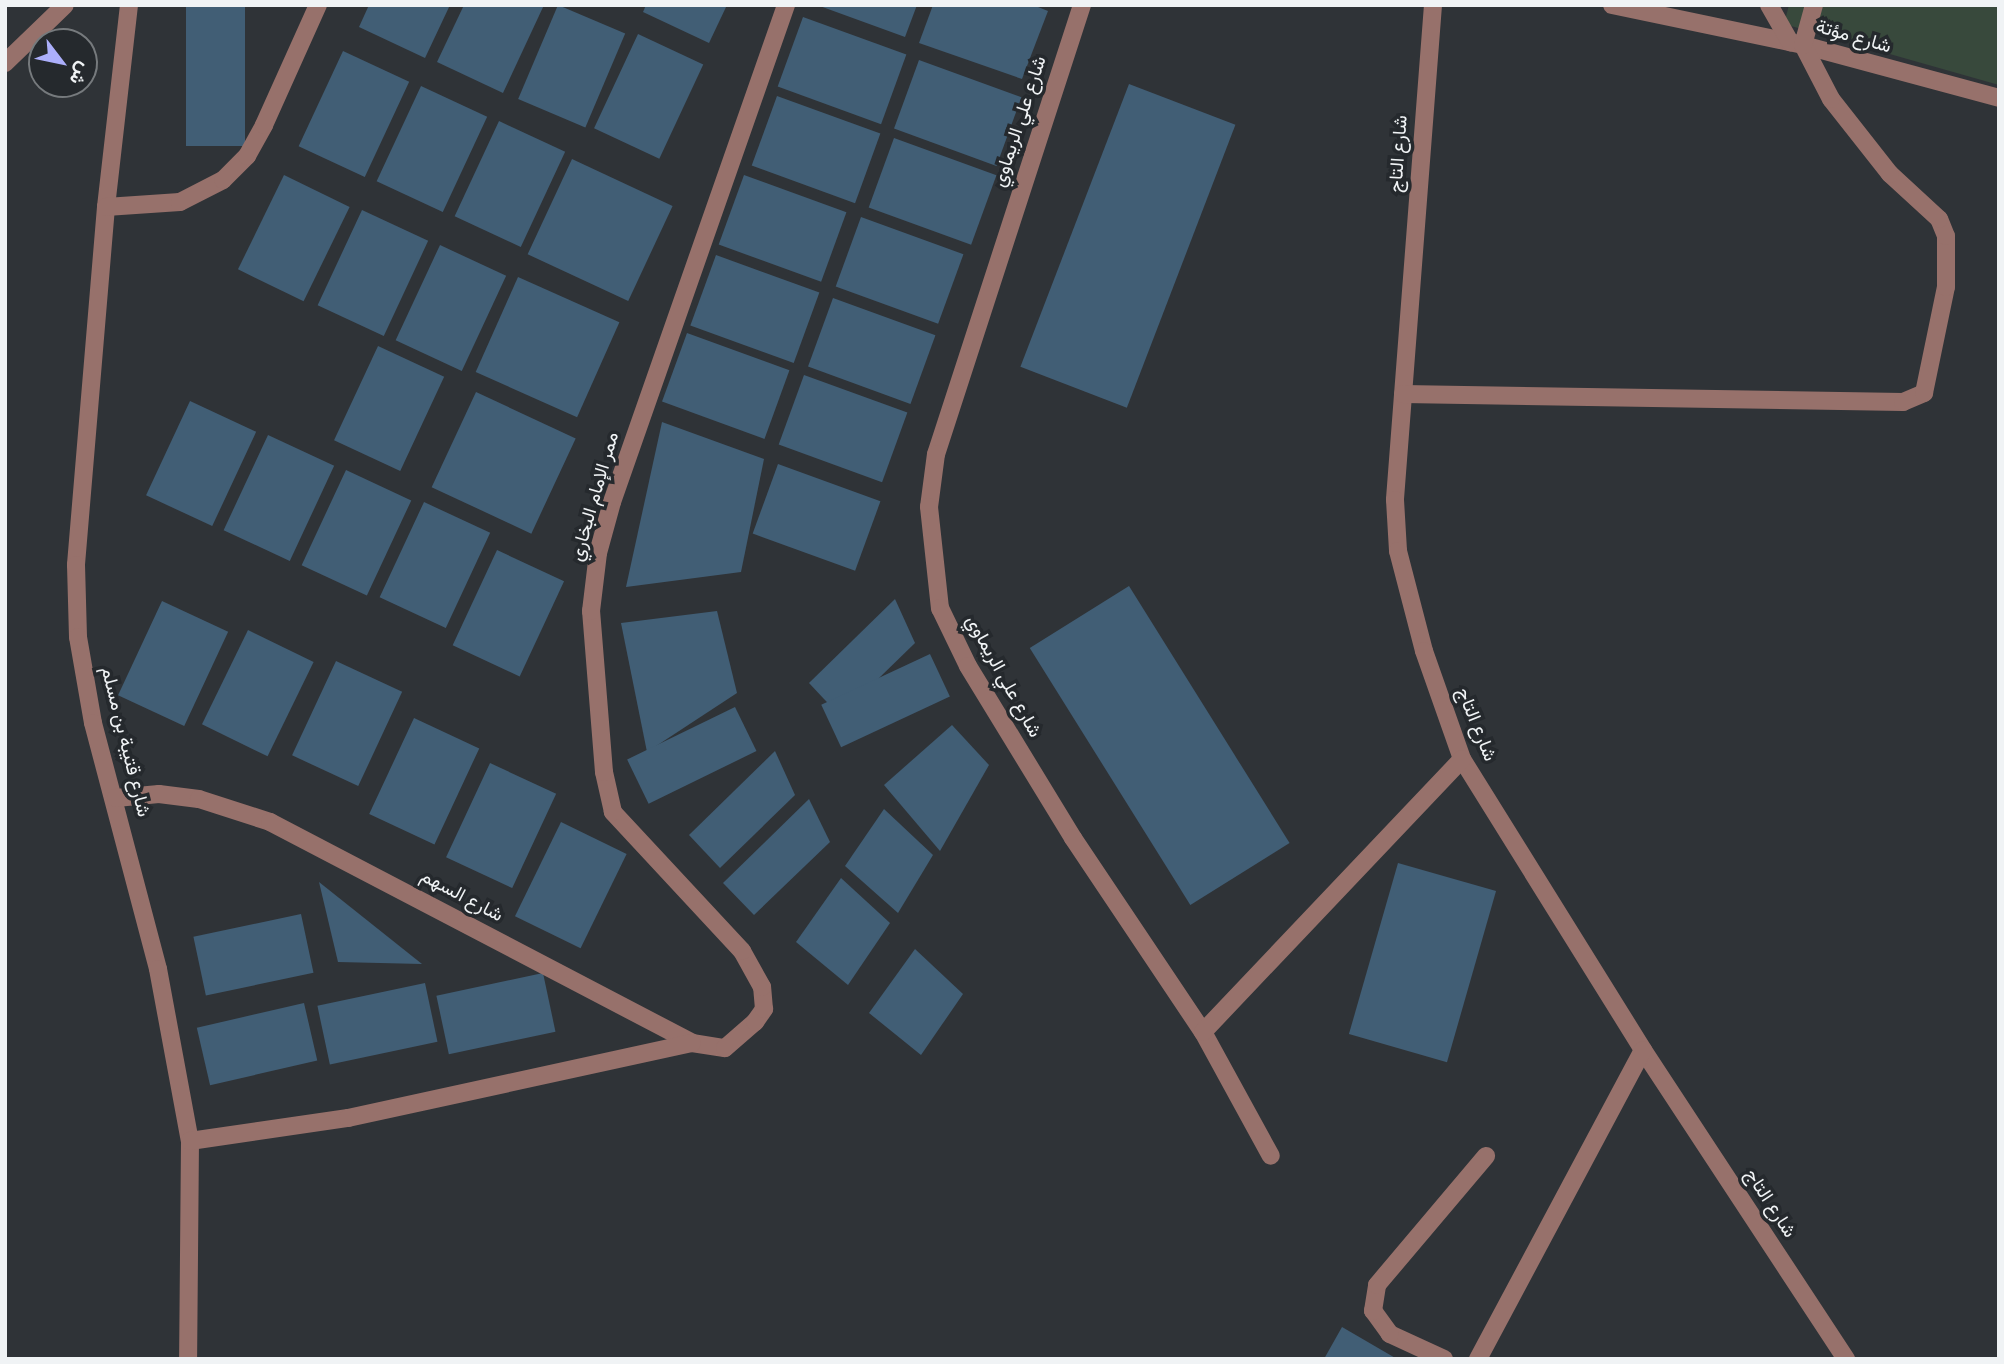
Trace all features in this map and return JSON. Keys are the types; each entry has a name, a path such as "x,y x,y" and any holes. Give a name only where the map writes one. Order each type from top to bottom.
{"street":[{"path":"5,63 65,5"},
{"name":"شارع قتيبة بن مسلم","path":"129,5 106,207 76,565 78,637 93,723 117,798 158,969 190,1141 188,1359"},
{"path":"106,207 180,202 223,180 247,156 264,125 318,5"},
{"name":"ممر الإمام البخاري","path":"764,1009 762,987 743,951 613,812 604,772 591,611 598,553 612,502 786,5"},
{"name":"شارع علي الريماوي","path":"1082,5 936,454 929,508 932,555 940,608 968,666 1073,838 1203,1032 1271,1156"},
{"name":"شارع التاج","path":"1433,5 1395,500 1398,551 1424,651 1462,759 1643,1050 1846,1359"},
{"name":"شارع مؤتة","path":"1612,5 1796,44 1999,98"},
{"path":"1403,394 1903,402 1924,393 1946,288 1946,236 1932,211 1890,174 1860,139 1769,5"},
{"path":"1796,44 1814,5"},
{"path":"1203,1032 1462,759"},
{"name":"شارع السهم","path":"117,798 159,794 199,799 270,822 692,1043 724,1048 742,1037 764,1009"},
{"path":"190,1141 348,1118 692,1043"},
{"path":"1478,1359 1643,1050"},
{"path":"1444,1359 1390,1334 1373,1311 1377,1285 1486,1156"}],"green space":[{"path":"1789,5 1999,5 1999,85 1784,24"}],"building":[{"path":"186,5 245,5 245,146 186,146"},
{"path":"369,5 450,5 425,58 359,27"},
{"path":"464,5 544,5 503,93 437,62"},
{"path":"558,5 625,34 585,127 518,99"},
{"path":"646,5 727,5 709,43 643,12"},
{"path":"817,5 917,5 905,37"},
{"path":"933,5 1033,5 1048,11 1022,79 919,43"},
{"path":"803,17 906,55 881,124 778,87"},
{"path":"638,34 703,64 659,159 594,128"},
{"path":"343,51 409,82 365,177 299,146"},
{"path":"919,60 1021,97 996,166 894,129"},
{"path":"1129,84 1235,125 1127,408 1020,367"},
{"path":"421,86 487,117 443,212 377,181"},
{"path":"777,96 880,134 855,203 752,166"},
{"path":"499,121 565,152 521,247 455,216"},
{"path":"894,138 996,175 971,245 869,208"},
{"path":"572,159 673,206 628,301 528,254"},
{"path":"284,175 350,207 304,301 238,269"},
{"path":"744,175 846,212 821,282 719,245"},
{"path":"362,210 428,241 384,336 318,305"},
{"path":"861,217 963,254 938,324 836,287"},
{"path":"440,245 506,276 462,371 396,340"},
{"path":"716,255 819,293 794,363 690,325"},
{"path":"518,277 619,322 577,417 476,372"},
{"path":"833,298 935,335 910,404 808,367"},
{"path":"687,333 789,370 764,439 662,402"},
{"path":"378,346 444,377 400,471 334,440"},
{"path":"804,375 907,413 882,482 779,445"},
{"path":"476,392 576,438 531,534 432,487"},
{"path":"190,401 256,432 212,526 146,495"},
{"path":"662,422 764,459 741,572 626,587"},
{"path":"268,435 334,466 290,561 224,530"},
{"path":"778,464 880,501 855,571 753,534"},
{"path":"346,470 411,500 367,596 302,565"},
{"path":"424,502 490,533 446,628 380,597"},
{"path":"497,550 564,581 520,676 453,645"},
{"path":"1129,586 1290,843 1190,905 1030,648"},
{"path":"895,599 915,643 840,716 809,683"},
{"path":"162,601 228,632 184,726 118,695"},
{"path":"717,611 737,693 647,752 621,623"},
{"path":"248,630 314,662 268,756 202,724"},
{"path":"930,654 950,697 841,747 821,705"},
{"path":"336,661 402,692 358,786 292,755"},
{"path":"735,707 756,751 649,804 627,760"},
{"path":"414,718 479,748 434,844 369,814"},
{"path":"952,725 989,765 940,851 884,785"},
{"path":"775,751 795,795 720,868 689,835"},
{"path":"490,763 556,794 512,888 446,857"},
{"path":"809,799 830,842 754,915 723,883"},
{"path":"884,809 933,855 898,913 845,866"},
{"path":"561,822 627,854 581,948 515,916"},
{"path":"1398,863 1496,891 1447,1062 1349,1034"},
{"path":"841,878 890,923 848,985 796,942"},
{"path":"319,882 422,964 338,962"},
{"path":"301,914 313,973 206,996 193,937"},
{"path":"915,949 963,994 921,1055 869,1013"},
{"path":"543,973 555,1032 449,1054 436,996"},
{"path":"425,983 437,1042 330,1065 317,1006"},
{"path":"304,1003 317,1060 210,1085 197,1028"},
{"path":"1342,1327 1397,1359 1324,1359"}]}
